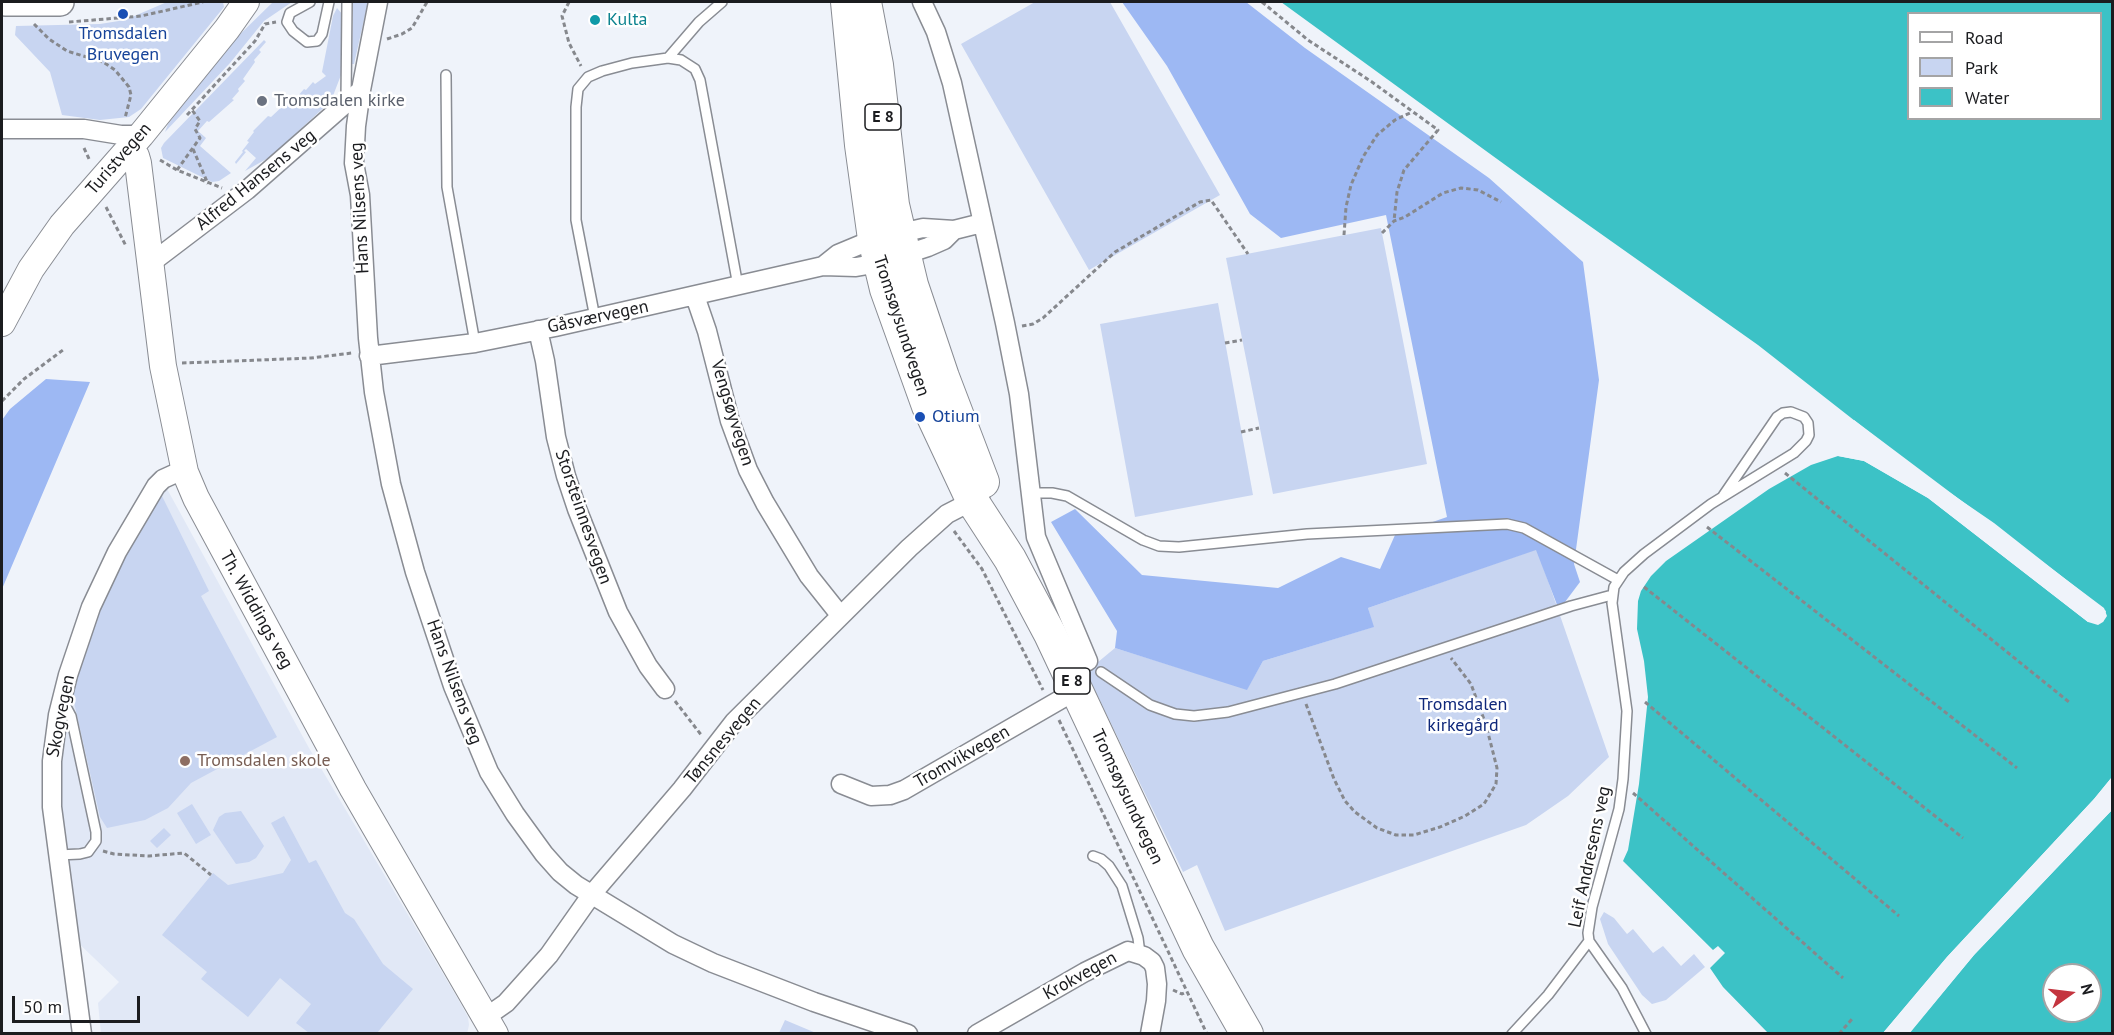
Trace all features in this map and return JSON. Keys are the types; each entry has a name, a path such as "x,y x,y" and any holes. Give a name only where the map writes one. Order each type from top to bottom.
{"highway":[{"name":"Tromsøysundvegen","path":"847,2 861,145 889,248"},
{"name":"Tromsøysundvegen","path":"865,2 877,65 893,205 886,289 928,406 969,503 1010,559 1046,626 1082,679 1198,948 1247,1034"}],"main road":[{"path":"5,2 64,12"}],"street":[{"name":"Turistvegen","path":"3,317 31,269 62,225 136,143 246,2"},
{"path":"361,90 378,2"},
{"path":"922,2 936,32 952,83 1006,329 1019,394 1036,537 1082,679"},
{"name":"Alfred Hansens veg","path":"141,258 241,195 361,90"},
{"name":"Hans Nilsens veg","path":"361,90 354,163 360,195 369,353 384,449 402,527 437,638 468,726 489,772 532,838 560,872 592,894 673,944 713,963 814,1002 908,1034"},
{"path":"2,129 84,129 136,143"},
{"name":"Th. Widdings veg","path":"136,143 141,258 184,469 211,527 353,789 491,1028"},
{"path":"889,248 944,240 954,230 982,223"},
{"name":"Gåsværvegen","path":"824,266 837,254 889,248"},
{"name":"Gåsværvegen","path":"369,353 475,343 824,266 856,267 889,248"},
{"name":"Vengsøyvegen","path":"695,296 707,332 730,421 748,470 809,576 840,615"},
{"name":"Storsteinnesvegen","path":"538,330 556,437 562,464 577,509 618,612 648,666 665,689"},
{"name":"Skogvegen","path":"82,1034 52,807 54,738 62,699 91,607 117,552 156,486 163,479 184,469"},
{"name":"Tønsnesvegen","path":"491,1028 506,1003 544,961 592,894 682,789 734,722 840,615 969,503"},
{"name":"Tromvikvegen","path":"841,784 871,796 897,793 987,743 1082,679"},
{"name":"Krokvegen","path":"977,1034 1122,952 1140,954 1152,962 1156,974 1156,1001 1150,1034"}],"lane":[{"path":"310,2 290,13 287,22 292,32 308,42 317,41 322,34 329,2"},
{"path":"346,103 347,2"},
{"path":"668,58 699,22 722,2"},
{"path":"595,318 576,220 576,107 578,89 588,77 622,66 668,58 681,60 694,69 700,80 738,286"},
{"path":"446,75 447,187 475,343"},
{"name":"Leif Andresens veg","path":"1512,1034 1548,995 1589,940 1592,907 1622,791 1627,733 1625,690 1612,595 1618,580 1644,554 1723,496 1786,459 1800,447 1809,435 1808,423 1804,417 1791,412 1777,417 1723,496"},
{"path":"1030,493 1067,496 1143,540 1159,546 1179,547 1319,533 1507,524 1524,528 1618,580"},
{"path":"1082,679 1175,714 1194,716 1228,712 1302,694 1571,606 1612,595"},
{"path":"58,855 88,852 96,841 96,832 70,716 62,699"},
{"path":"1093,856 1109,866 1122,886 1138,938 1140,954"},
{"path":"1589,940 1622,988 1646,1034"}],"path":[{"path":"64,12 141,16 203,2"},
{"path":"370,39 392,39 412,28 427,2"},
{"path":"569,2 562,16 566,34 588,77"},
{"path":"1262,2 1308,40 1372,82 1438,130 1404,170 1397,192 1394,221"},
{"path":"184,118 255,41 265,24 287,22"},
{"path":"41,23 33,23 49,39 67,51 107,64 129,87 136,143 163,163 177,170 241,195"},
{"path":"177,170 200,138 195,129 200,121 192,110"},
{"path":"1344,235 1346,207 1351,185 1363,157 1377,135 1395,120 1412,112"},
{"path":"82,144 91,162"},
{"path":"193,149 208,184"},
{"path":"1382,233 1394,221 1405,217 1443,193 1461,188 1478,190 1501,202"},
{"path":"1006,329 1033,324 1043,318 1115,252 1200,202 1211,200 1248,254"},
{"path":"103,202 141,258"},
{"path":"1225,343 1242,340"},
{"path":"2,401 24,379 63,350"},
{"path":"163,366 369,353"},
{"path":"1241,432 1259,428"},
{"path":"1785,473 2069,702"},
{"path":"969,503 955,533 982,569 1082,679 1080,763 1207,1034"},
{"path":"1707,527 2017,768"},
{"path":"1644,587 1963,838"},
{"path":"1302,694 1334,779 1345,801 1355,812 1377,828 1396,836 1414,834 1440,826 1465,816 1484,804 1496,784 1497,768 1486,725 1471,684 1442,648"},
{"path":"665,689 712,749"},
{"path":"1645,702 1899,915"},
{"path":"1631,792 1843,978"},
{"path":"93,847 114,854 149,856 184,853 212,875"},
{"path":"1839,1034 1852,1019"}],"shaded area":[{"path":"1122,2 1246,2 1305,48 1489,178 1583,262 1599,380 1574,564 1580,582 1559,610 1536,550 1368,608 1374,627 1263,661 1247,690 1115,648 1117,631 1051,522 1075,509 1142,575 1278,588 1341,557 1380,569 1395,535 1447,517 1386,215 1281,238 1250,214 1167,66"},
{"path":"46,379 90,382 2,589 2,420 10,409"},
{"name":"Tromsdalen skole","path":"166,487 309,748 468,1017 467,1034 101,1033 98,1003 119,982 68,933 51,774 94,600"}],"green space":[{"path":"167,2 223,2 224,7 141,109 129,117 100,120 62,115 50,72 15,35 16,26 100,24 125,20"},
{"path":"273,2 292,2 264,21 230,63 165,132 168,124 230,44"},
{"path":"353,2 368,2 354,64 352,64"},
{"path":"1035,2 1110,2 1220,195 1089,270 961,44"},
{"path":"337,8 343,15 341,75 331,101 270,157 245,171 256,158 246,149 236,164 235,162 249,142 247,141 253,131 268,116 271,117 313,82 315,84 326,76 322,72 333,16"},
{"path":"264,40 266,42 259,50 261,52 243,79 245,81 232,99 234,100 198,131 206,138 200,146 231,173 219,181 212,182 163,158 161,148 164,143"},
{"path":"1381,228 1427,464 1273,494 1226,258"},
{"path":"1218,303 1253,495 1135,517 1100,324"},
{"path":"160,492 209,591 201,596 277,737 191,783 168,808 145,820 107,828 100,817 71,689 111,576"},
{"name":"Tromsdalen kirkegård","path":"1537,549 1609,757 1568,796 1526,825 1225,931 1197,865 1183,872 1086,672 1115,648 1247,689 1263,661 1373,627 1368,608"},
{"path":"192,804 211,835 196,844 177,813"},
{"path":"241,811 264,846 256,858 249,862 236,864 213,830 219,817 225,813"},
{"path":"284,816 309,863 316,860 345,913 354,919 383,964 413,989 377,1033 309,1033 296,1023 311,1004 280,978 248,1017 201,979 207,972 162,935 213,873 228,885 283,873 291,860 271,823"},
{"path":"164,828 171,835 157,848 150,841"},
{"path":"1604,912 1614,918 1627,934 1633,929 1653,953 1663,946 1681,966 1694,954 1705,967 1666,1000 1652,1004 1642,995 1608,944 1600,919"},
{"path":"785,1020 816,1033 779,1033"}],"water":[{"path":"1281,2 2112,2 2112,777 1947,957 1883,1033 1768,1033 1723,987 1710,968 1725,953 1718,946 1713,950 1623,861 1628,850 1639,784 1648,697 1644,661 1637,629 1638,601 1641,591 1651,576 1666,561 1769,489 1811,465 1838,456 1864,461 1928,498 2088,622 2103,622 2106,611 1994,523 1924,475 1758,345"},
{"path":"2112,810 2112,1033 1909,1034 1974,955"}],"pier":[{"path":"1854,420 2104,608 2107,616 2103,622 2098,625 2088,622 1928,498 1864,461 1838,456 1840,453 1866,458 1930,496 2090,619 2097,621 2104,616 2102,610 1992,526 1922,477 1853,423"},
{"path":"2112,777 2112,782 2096,801 1950,959 1887,1034 1883,1033 1947,957"},
{"path":"2112,807 2112,810 1974,955 1906,1034 1972,953"}],"place":[{"name":"Tromsdalen Bruvegen","path":"123,14"},
{"name":"Kulta","path":"595,20"},
{"name":"Tromsdalen kirke","path":"262,101"},
{"name":"Otium","path":"920,417"},
{"name":"Tromsdalen skole","path":"185,761"}]}
